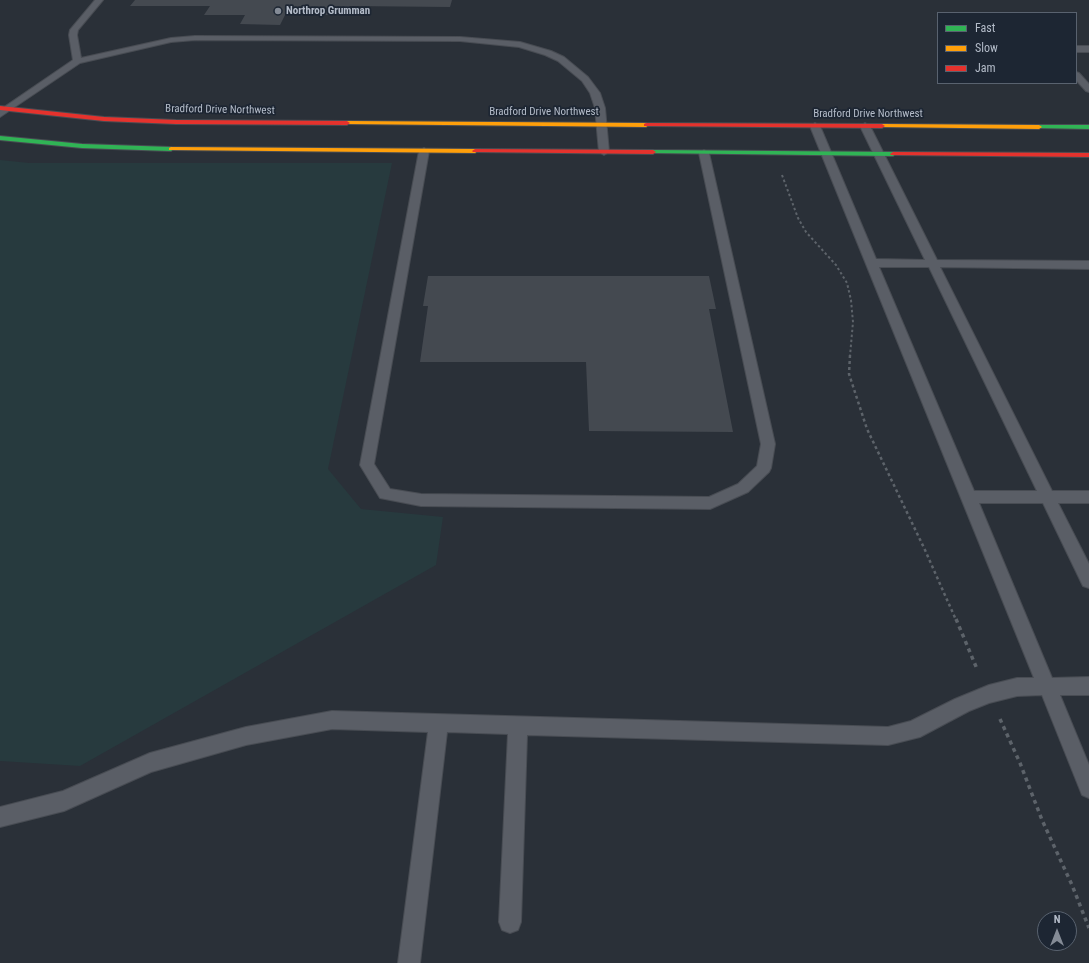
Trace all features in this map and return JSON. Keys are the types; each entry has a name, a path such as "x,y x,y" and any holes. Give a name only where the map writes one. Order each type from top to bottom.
{"main road":[{"name":"Bradford Drive Northwest","path":"2,111 104,119 176,122 1089,127"},
{"path":"0,138 82,146 143,149 1089,156"}],"lane":[{"path":"77,61 73,35 74,30 99,0"},
{"path":"2,111 77,61 171,40 194,38 460,39 491,41 520,44 548,53 561,59 585,79 595,92 600,108 604,152"},
{"path":"1077,49 1089,49"},
{"path":"1077,76 1089,89"},
{"path":"815,126 1089,788"},
{"path":"865,126 1089,581"},
{"path":"424,150 367,465 385,494 421,500 710,503 743,488 764,468 768,444 704,153"},
{"path":"872,264 1089,265"},
{"path":"969,497 1089,498"},
{"path":"0,817 64,801 150,764 246,736 332,720 888,736 913,730 962,705 989,694 1017,687 1089,686"},
{"path":"409,963 439,723"},
{"path":"510,922 518,725"}],"green space":[{"path":"0,160 29,163 392,163 328,469 361,509 443,517 436,565 80,766 0,761"}],"building":[{"name":"Northrop Grumman","path":"135,0 452,0 450,7 350,6 347,15 285,15 280,25 240,24 245,15 204,15 210,6 130,6"},
{"path":"428,276 709,276 716,309 709,309 733,432 589,431 586,362 420,362 428,306 423,306"}],"traffic: fast":[{"path":"1039,127 1089,127"},
{"path":"0,138 82,146 171,149"},
{"path":"653,152 893,154"}],"traffic: slow":[{"path":"347,123 646,125"},
{"path":"882,126 1039,127"},
{"path":"171,149 475,151"}],"traffic: jam":[{"path":"0,108 104,119 176,122 347,123"},
{"path":"646,125 882,126"},
{"path":"475,151 653,152"},
{"path":"893,154 1089,155"}],"place":[{"name":"Northrop Grumman","path":"278,11"}]}
